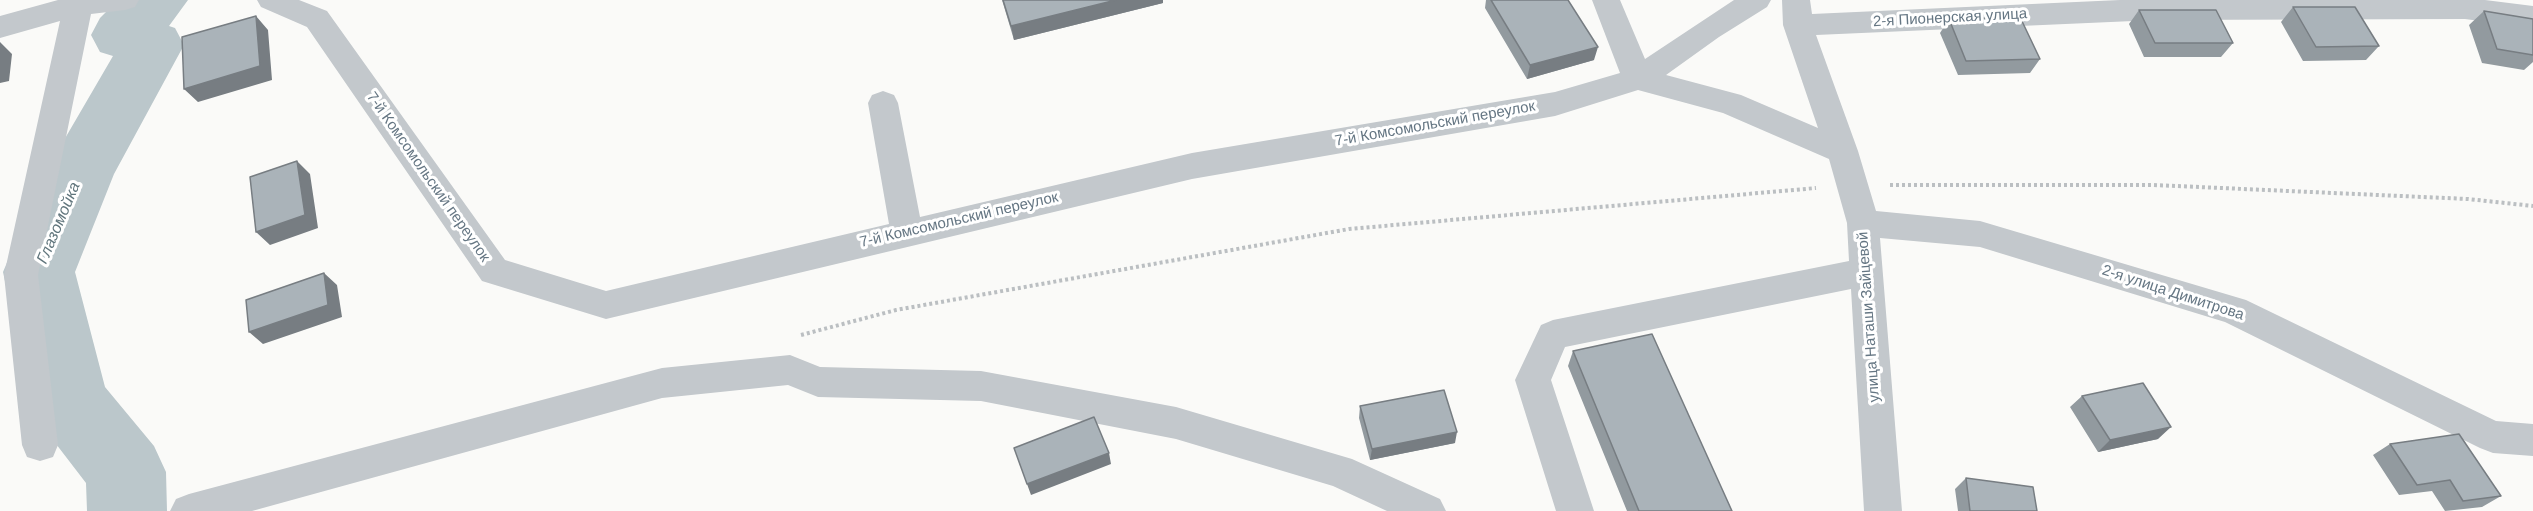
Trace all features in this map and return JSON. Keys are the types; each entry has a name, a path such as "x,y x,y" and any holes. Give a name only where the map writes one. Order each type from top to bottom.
{"street":[{"path":"0,27 78,5 125,0"},
{"name":"7-й Комсомольский переулок","path":"271,0 317,19 494,271 606,305 1192,166 1555,104 1638,79 1709,29 1757,0"},
{"path":"1606,0 1638,79 1730,103 1842,151"},
{"path":"40,445 10,279 78,5"},
{"name":"2-я Пионерская улица","path":"1797,12 2465,8 2533,17"},
{"name":"улица Наташи Зайцевой","path":"1797,12 1863,223 1883,511"},
{"path":"883,103 907,232"},
{"name":"2-я улица Димитрова","path":"1863,223 1980,234 2234,310 2493,436 2533,440"},
{"path":"1575,511 1533,380 1553,335 1866,272"},
{"path":"189,511 662,383 789,370 818,382 981,386 1176,423 1339,471 1427,511"}],"path":[{"path":"793,337 896,310 1349,229 1850,184 2154,185 2468,199 2533,206"}],"building":[{"path":"1003,0 1116,0 1011,26"},
{"path":"1491,0 1568,0 1598,47 1530,65"},
{"path":"2293,7 2355,7 2379,46 2316,47"},
{"path":"2139,10 2216,10 2233,43 2155,43"},
{"path":"2484,11 2533,19 2533,55 2497,49"},
{"path":"256,16 260,66 184,89 182,37"},
{"path":"2020,17 2040,59 1966,61 1949,19"},
{"path":"297,161 305,215 256,232 250,177"},
{"path":"324,273 328,305 249,332 246,300"},
{"path":"1652,334 1732,511 1639,511 1573,351"},
{"path":"2143,383 2171,427 2110,440 2082,396"},
{"path":"1444,390 1457,432 1372,449 1360,406"},
{"path":"1094,417 1109,453 1027,484 1014,448"},
{"path":"2459,434 2501,496 2463,501 2450,480 2417,485 2390,444"},
{"path":"1966,478 2033,487 2037,511 1970,511"}],"waterway":[{"name":"Глазомойка","path":"127,511 126,472 70,403 39,272 81,171 152,45 123,35 156,0"}]}
